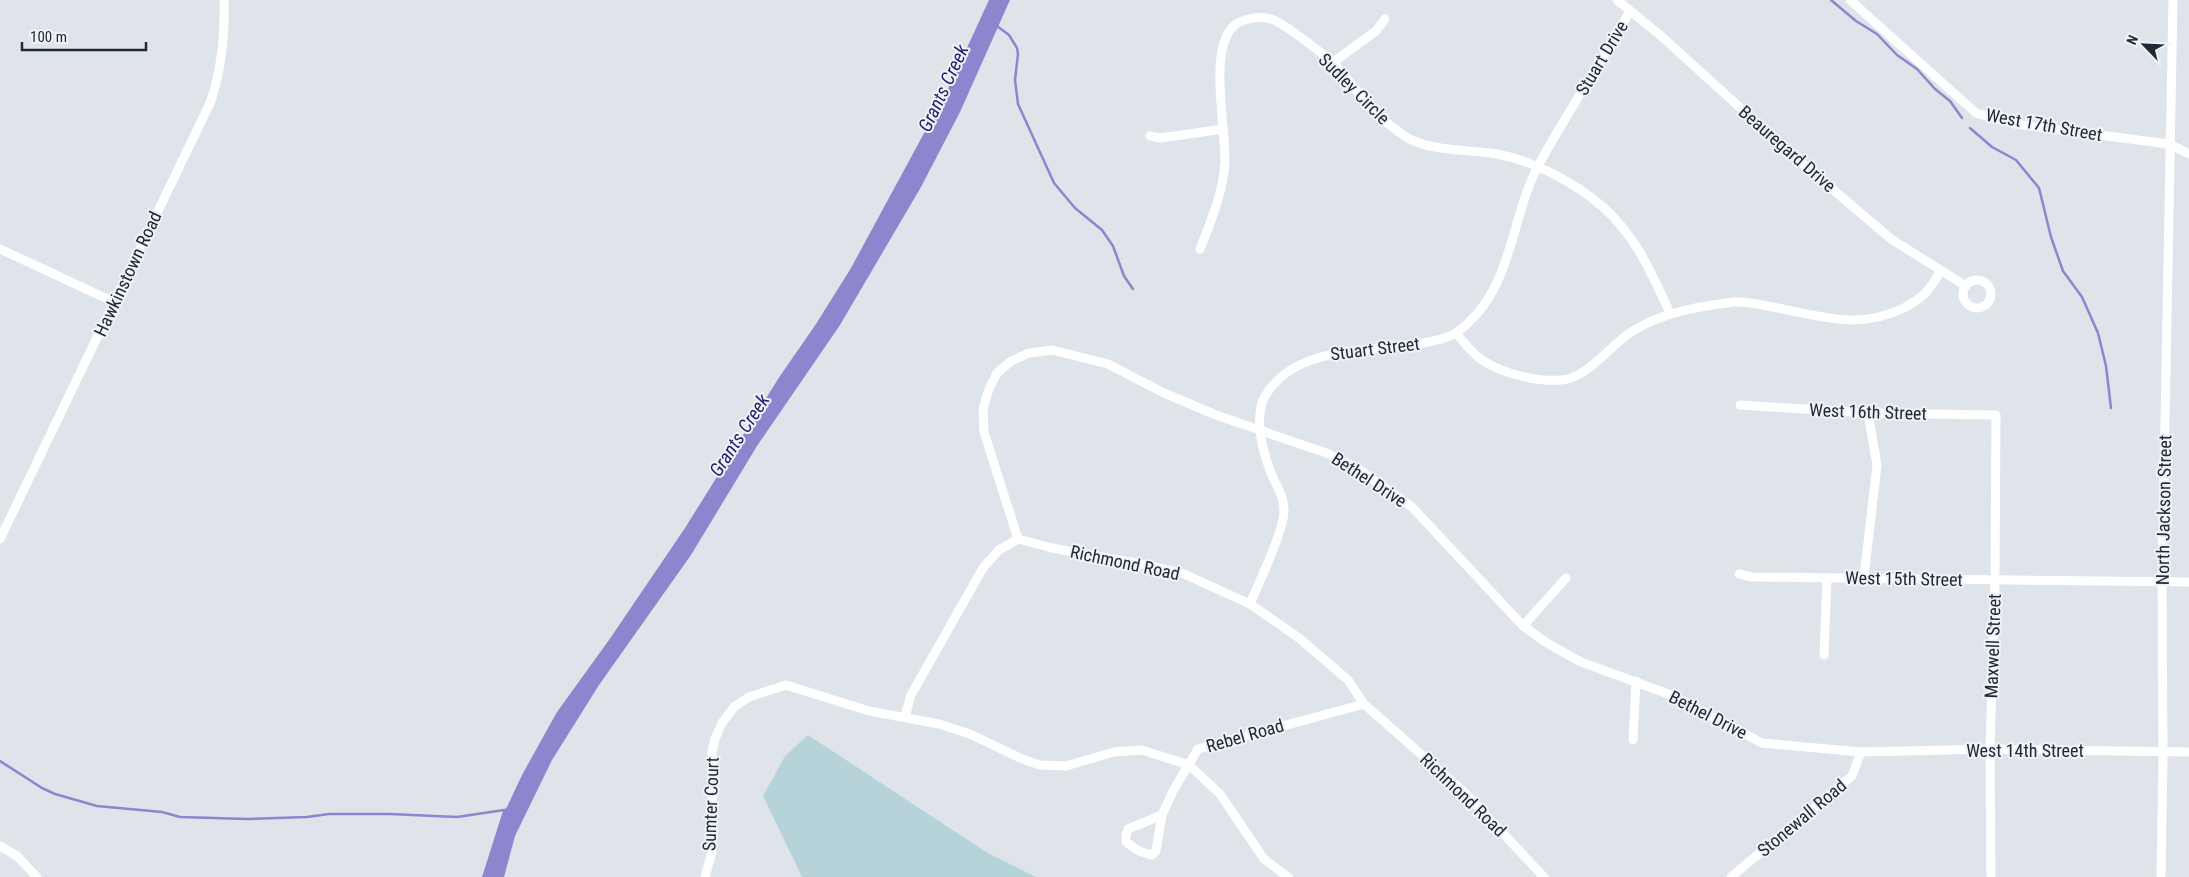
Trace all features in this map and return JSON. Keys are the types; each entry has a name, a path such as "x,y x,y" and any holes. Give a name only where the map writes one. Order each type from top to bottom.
{"street":[{"name":"Hawkinstown Road","path":"0,539 210,101 219,75 222,54 224,0"},
{"name":"Beauregard Drive","path":"1617,0 1660,35 1790,152 1891,239 1966,286"},
{"name":"West 17th Street","path":"1850,0 1976,113 2015,124 2169,144 2189,154"},
{"name":"North Jackson Street","path":"2161,877 2163,752 2162,582 2172,0"},
{"name":"Stuart Drive","path":"1573,105 1594,74 1630,11"},
{"name":"Sudley Circle","path":"1200,250 1220,196 1225,162 1219,67 1221,49 1226,33 1238,23 1254,17 1273,19 1332,63 1374,112 1390,126 1414,142 1450,149 1498,154 1538,167 1576,187 1602,206 1626,229 1642,253 1670,313"},
{"path":"1332,63 1376,31 1385,19"},
{"name":"Stuart Street","path":"1250,604 1280,527 1284,511 1282,492 1271,473 1261,432 1260,416 1264,399 1279,378 1297,365 1318,356 1400,348 1433,341 1456,333 1479,313 1493,294 1506,261 1524,197 1538,167 1573,105"},
{"path":"1150,136 1160,138 1224,129"},
{"path":"0,249 114,302"},
{"path":"1456,333 1467,347 1483,360 1503,370 1534,379 1564,380 1588,369 1635,329 1670,313 1735,302 1752,303 1835,320 1867,321 1914,303 1928,291 1941,271"},
{"name":"Bethel Drive","path":"1018,539 984,432 983,408 997,373 1011,361 1029,353 1052,350 1108,364 1164,394 1261,432 1329,454 1357,468 1412,507 1523,626 1547,643 1581,662 1671,695 1762,743 1861,752"},
{"name":"West 16th Street","path":"1740,405 1868,413 1996,415"},
{"path":"1864,577 1877,465 1868,413"},
{"name":"Maxwell Street","path":"1991,877 1990,749 1995,580 1996,415"},
{"path":"905,717 911,695 983,568 999,550 1018,539"},
{"name":"Richmond Road","path":"1018,539 1052,548 1152,566 1184,574 1250,604 1299,638 1348,680 1364,704 1466,794 1544,877"},
{"name":"West 15th Street","path":"1739,574 1752,577 2189,582"},
{"path":"1523,626 1566,578"},
{"path":"1824,655 1827,578"},
{"path":"1633,740 1636,681"},
{"name":"Sumter Court","path":"705,877 712,852 712,752 715,739 722,723 734,707 749,697 786,685 868,711 939,724 970,734 1022,759 1040,765 1066,766 1114,752 1142,750 1189,765"},
{"name":"Rebel Road","path":"1162,815 1128,829 1126,842 1139,852 1152,854 1156,851 1162,815 1173,790 1198,749 1364,704"},
{"name":"West 14th Street","path":"1861,752 1990,749 2189,752"},
{"name":"Stonewall Road","path":"1731,877 1852,776 1861,752"},
{"path":"1189,765 1220,794 1264,859 1288,877"},
{"path":"0,846 17,856 37,877"}],"shaded area":[{"path":"989,0 1010,0 960,112 921,187 840,325 757,446 691,555 599,685 552,760 515,836 504,877 482,877 503,811 507,807 522,775 557,712 609,640 685,528 780,376 816,324 851,268 948,89"},
{"path":"808,735 986,852 1036,877 802,877 763,796 785,756"}],"waterway":[{"path":"1831,0 1856,21 1877,34 1897,55 1917,69 1935,89 1950,101 1962,118"},
{"path":"997,26 1009,35 1017,48 1015,80 1018,104 1054,183 1075,208 1102,230 1113,246 1124,276 1133,289"},
{"path":"1970,128 1992,147 2016,160 2039,188 2051,237 2063,271 2082,297 2098,333 2106,366 2111,408"},
{"path":"0,761 42,788 55,794 97,806 162,812 180,817 247,819 307,817 329,814 457,817 504,810"}],"water label":[{"name":"Grants Creek","path":"943,88"},
{"name":"Grants Creek","path":"739,435"}]}
